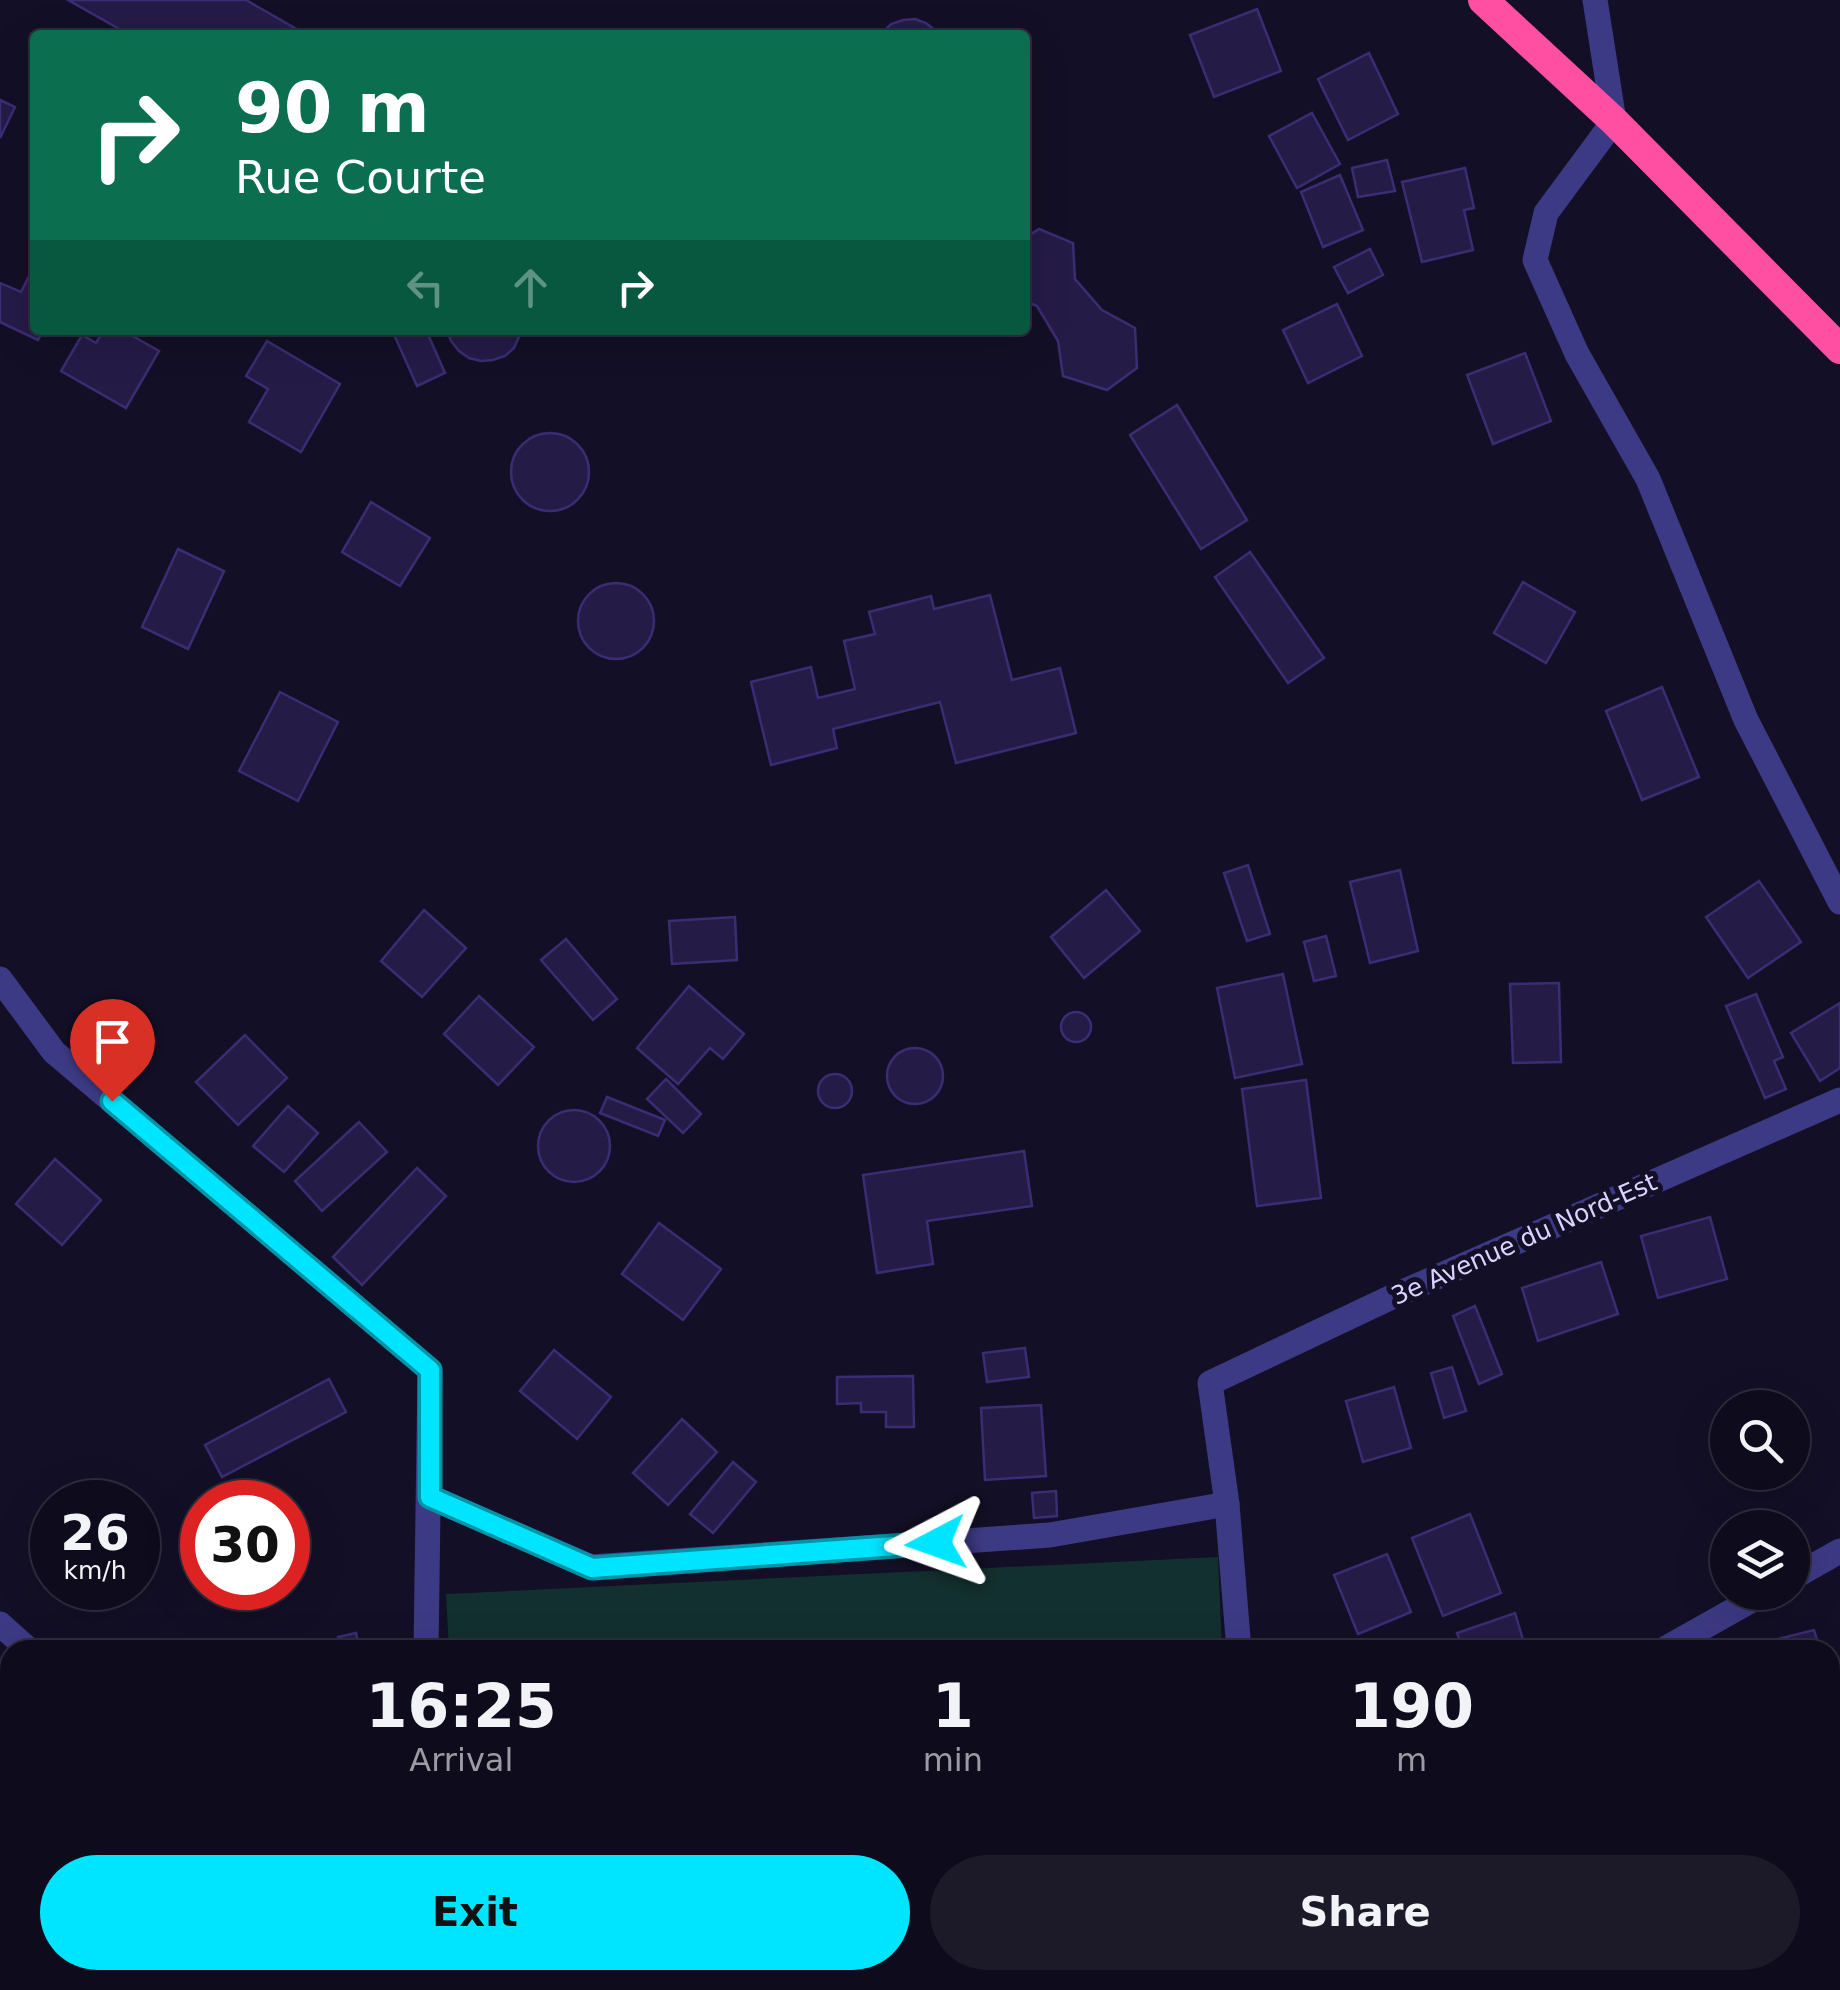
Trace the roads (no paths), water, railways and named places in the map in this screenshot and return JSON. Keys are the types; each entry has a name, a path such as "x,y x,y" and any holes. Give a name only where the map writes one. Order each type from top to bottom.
{"highway":[{"path":"1483,0 1614,120 1840,349"}],"street":[{"path":"1595,0 1614,120 1546,213 1535,260 1577,354 1648,479 1746,720 1840,902"},
{"path":"0,979 54,1052 430,1370 426,1640"},
{"name":"3e Avenue du Nord-Est","path":"1227,1504 1210,1383 1396,1295 1840,1100"},
{"path":"430,1497 592,1568 1050,1535 1227,1504 1238,1640"},
{"path":"1810,1568 1840,1552"},
{"path":"1681,1640 1734,1610"}]}
